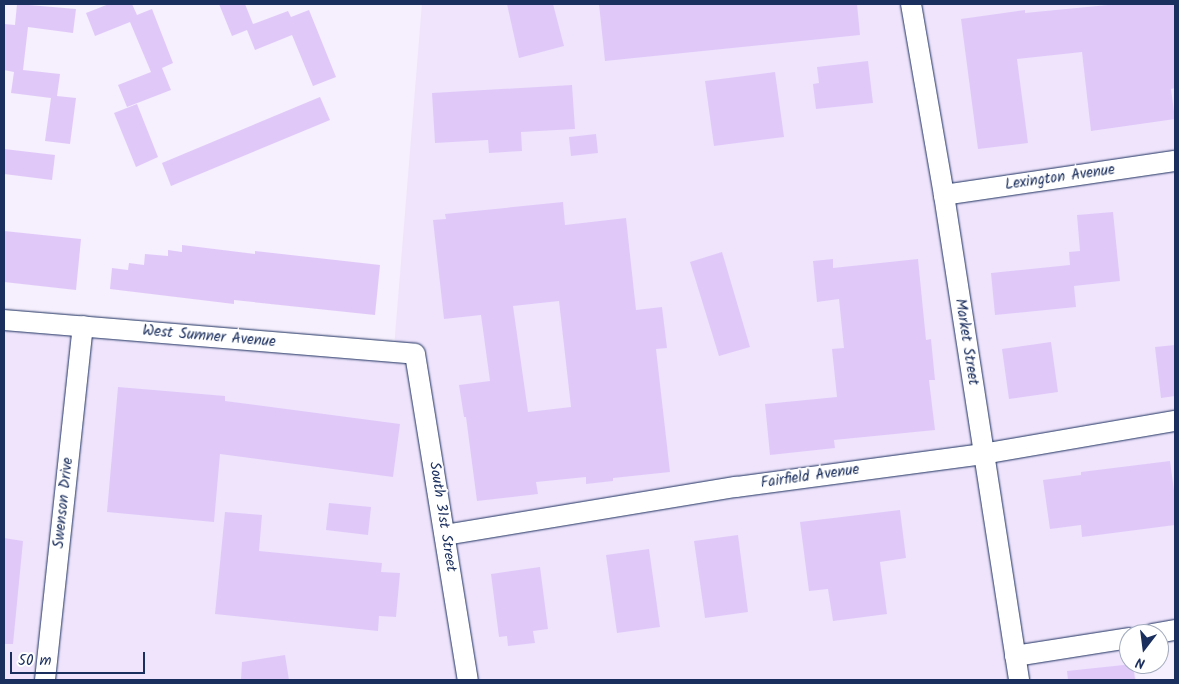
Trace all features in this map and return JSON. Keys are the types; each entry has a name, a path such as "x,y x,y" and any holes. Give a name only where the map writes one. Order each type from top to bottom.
{"street":[{"name":"Market Street","path":"911,4 944,195 1019,680"},
{"name":"Lexington Avenue","path":"944,195 1175,161"},
{"name":"West Sumner Avenue","path":"4,320 414,354"},
{"name":"Swenson Drive","path":"45,680 83,326"},
{"name":"South 31st Street","path":"414,354 468,680"},
{"name":"Fairfield Avenue","path":"444,534 736,487 983,454 1175,421"},
{"path":"1015,656 1119,640"}],"shaded area":[{"path":"422,4 1175,4 1175,629 1169,630 1169,624 1119,624 1119,674 1135,674 1136,680 4,680 4,329 393,361"}],"building":[{"path":"17,4 76,9 73,33 28,27 23,70 60,74 57,96 76,98 70,144 45,141 51,98 11,93 14,72 4,70 4,24 15,25"},
{"path":"109,4 132,4 137,15 152,9 173,63 162,68 171,90 127,107 118,85 151,72 130,22 95,36 86,13"},
{"path":"219,4 245,4 253,24 288,11 291,17 309,10 336,77 313,86 292,35 255,50 247,30 232,36"},
{"path":"507,4 553,4 564,46 519,58"},
{"path":"599,4 857,4 860,35 605,61"},
{"path":"1118,4 1175,4 1175,88 1171,89 1175,119 1091,131 1082,52 1017,59 1028,143 978,149 961,19 1025,10 1025,13"},
{"path":"868,61 873,103 816,109 813,84 819,83 817,67"},
{"path":"775,72 784,137 714,146 705,81"},
{"path":"572,85 575,129 521,132 522,151 489,153 488,140 435,143 432,93"},
{"path":"320,97 330,120 171,186 162,163"},
{"path":"137,104 158,157 136,167 114,113"},
{"path":"596,134 598,153 571,156 569,137"},
{"path":"4,149 55,155 52,180 4,174"},
{"path":"563,202 565,225 626,218 636,310 662,307 667,348 656,349 670,472 613,478 613,481 586,484 586,477 536,482 538,494 477,501 466,417 464,417 459,385 490,381 481,315 444,319 433,220 446,219 445,214","holes":["559,301 571,407 528,412 513,306"]},
{"path":"1113,212 1120,281 1074,286 1076,307 995,315 991,273 1070,265 1069,252 1080,251 1077,215"},
{"path":"4,231 81,239 76,290 4,282"},
{"path":"182,245 255,254 255,251 380,265 375,315 234,300 234,304 110,289 112,268 128,270 129,263 144,265 145,254 168,256 168,250 182,252"},
{"path":"722,252 750,347 719,356 690,262"},
{"path":"833,259 833,268 918,259 926,340 931,339 935,380 929,380 935,430 834,440 835,448 770,455 765,404 837,397 832,349 844,348 839,299 817,302 813,261"},
{"path":"1051,342 1058,392 1009,399 1002,349"},
{"path":"1175,345 1175,396 1161,398 1155,347"},
{"path":"118,387 225,396 225,401 400,424 393,477 220,454 214,522 107,512"},
{"path":"1170,461 1175,498 1175,525 1082,537 1081,525 1050,529 1043,480 1081,475 1081,472"},
{"path":"329,503 371,507 368,535 326,530"},
{"path":"900,510 906,558 880,562 887,614 833,621 828,589 809,591 800,522"},
{"path":"225,512 262,515 259,551 382,563 381,572 400,573 396,617 379,616 378,631 215,614"},
{"path":"738,535 748,612 705,618 694,541"},
{"path":"4,538 23,541 13,644 4,644"},
{"path":"649,549 660,627 617,633 606,555"},
{"path":"540,567 548,629 533,631 535,643 508,646 507,636 499,637 491,574"},
{"path":"285,655 289,680 241,680 242,662"},
{"path":"1119,665 1119,674 1134,674 1135,680 1068,680 1067,671"}]}
